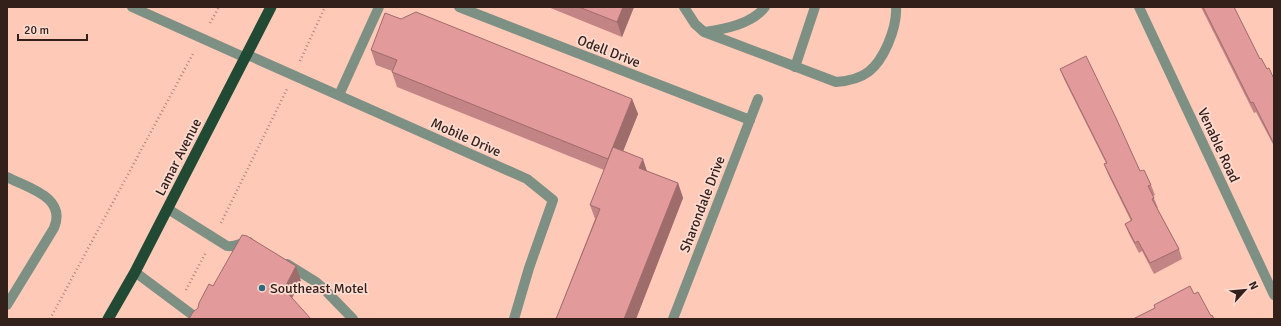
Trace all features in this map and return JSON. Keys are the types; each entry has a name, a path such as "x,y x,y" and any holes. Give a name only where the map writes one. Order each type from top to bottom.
{"highway":[{"name":"Lamar Avenue","path":"108,319 136,272 271,7"}],"street":[{"name":"Mobile Drive","path":"132,7 202,38 294,75 527,179 553,200 529,268 514,319"},
{"path":"339,95 379,7"},
{"name":"Odell Drive","path":"459,7 750,120"},
{"path":"684,7 695,24 704,32 836,82 849,81 870,71 878,63 891,38 895,26 896,7"},
{"path":"704,32 719,30 738,24 754,16 765,7"},
{"path":"795,67 815,7"},
{"name":"Venable Road","path":"1139,7 1274,295"},
{"name":"Sharondale Drive","path":"672,319 758,99"},
{"path":"7,177 46,196 55,206 57,215 54,228 7,305"},
{"path":"168,209 214,236 227,246 231,247 244,242 250,242 256,245"},
{"path":"276,257 324,288 353,319"},
{"path":"136,272 198,319"}],"path":[{"path":"50,319 219,7"},
{"path":"178,305 294,75 325,7"}],"building":[{"path":"579,7 623,7 617,22"},
{"path":"1203,7 1234,7 1260,59 1261,58 1267,69 1269,68 1274,79 1274,144 1253,102 1251,103"},
{"path":"416,12 632,99 608,159 392,72 397,60 371,50 385,13 401,19"},
{"path":"1086,56 1140,171 1144,170 1151,185 1148,186 1154,198 1152,199 1179,249 1150,263 1138,241 1135,243 1125,224 1132,220 1104,164 1107,163 1060,69"},
{"path":"613,147 643,159 639,168 678,183 624,319 556,319 600,209 590,205"},
{"name":"Southeast Motel","path":"242,235 247,236 296,266 284,289 311,319 189,319 193,312 198,308 209,284 213,286"},
{"path":"1190,286 1194,294 1198,292 1214,319 1133,319 1155,308 1154,305"}],"place":[{"name":"Southeast Motel","path":"262,288"}]}
